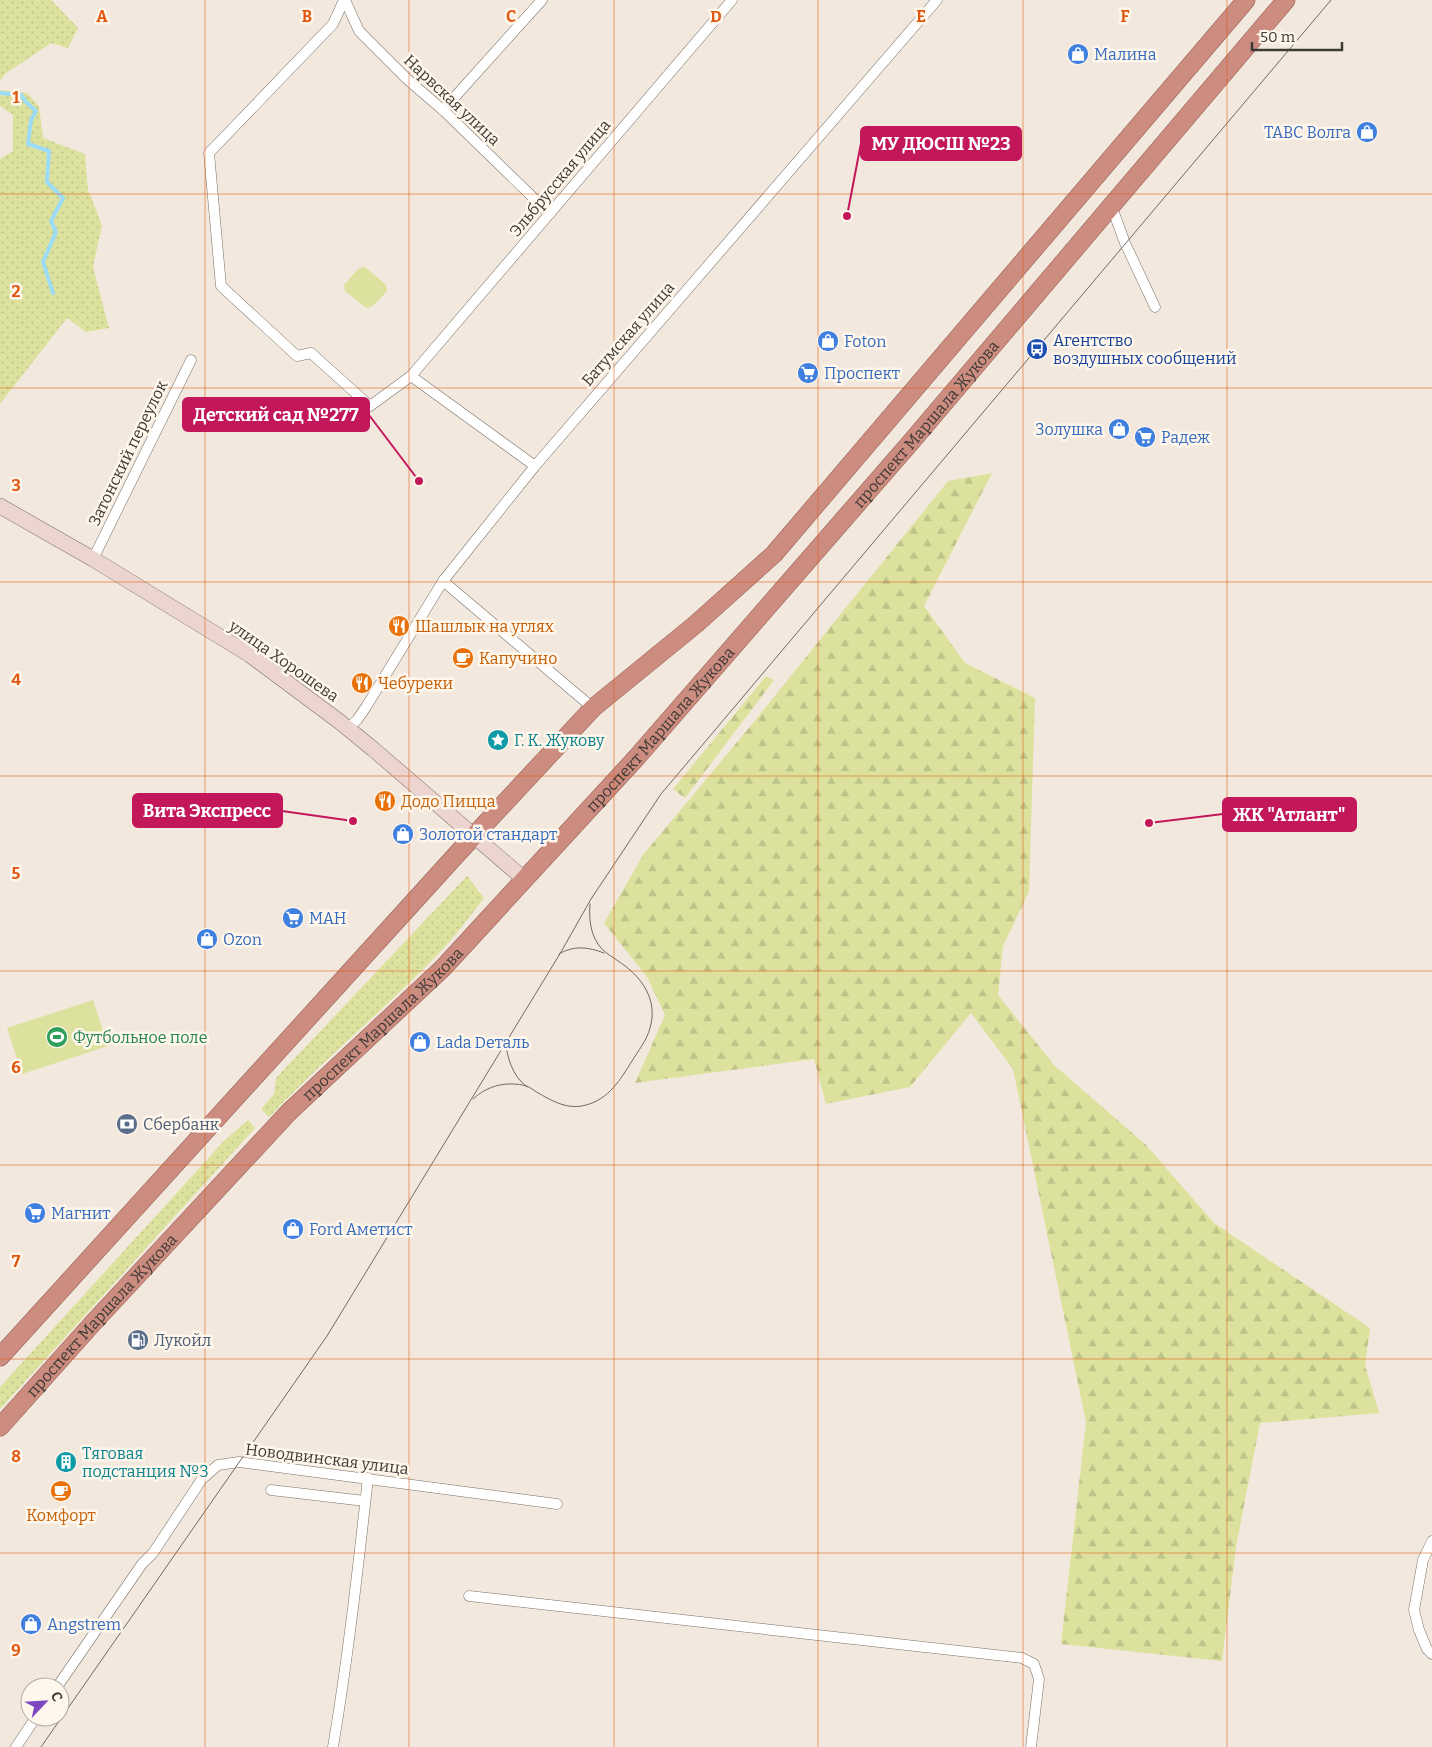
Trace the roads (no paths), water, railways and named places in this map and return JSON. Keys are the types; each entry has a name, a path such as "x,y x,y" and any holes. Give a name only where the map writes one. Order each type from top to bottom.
{"highway":[{"name":"проспект Маршала Жукова","path":"0,1358 474,836 593,708 696,624 774,554 1246,0"},
{"name":"проспект Маршала Жукова","path":"0,1427 93,1323 289,1112 443,968 637,757 911,442 1286,0"}],"main road":[{"name":"улица Хорошева","path":"0,506 93,559 250,655 340,722 524,879"}],"street":[{"name":"Нарвская улица","path":"344,0 359,31 550,214"},
{"name":"Эльбрусская улица","path":"344,0 333,24 209,153 221,286 297,356 311,353 370,406 411,376 732,0"},
{"path":"443,110 542,0"},
{"name":"Батумская улица","path":"340,722 348,728 357,720 443,581 535,466 937,0"},
{"path":"1111,206 1125,243 1155,307"},
{"name":"Затонский переулок","path":"93,559 191,360"},
{"path":"411,376 535,466"},
{"path":"443,581 593,708"},
{"name":"Новодвинская улица","path":"64,1677 142,1564 153,1553 202,1479 218,1465 239,1462 557,1504"},
{"path":"333,1747 343,1690 364,1526 368,1478"},
{"path":"271,1490 365,1501"},
{"path":"1432,1541 1423,1560 1414,1610 1427,1650 1432,1654"},
{"path":"469,1596 1022,1658 1034,1664 1039,1679 1031,1747"},
{"path":"16,1747 29,1727"}],"waterway":[{"path":"0,93 21,95 36,111 31,120 28,144 49,151 47,182 63,198 51,221 56,232 43,262 53,293"}],"tram line":[{"path":"41,1747 327,1336 561,952 591,899 661,794 1331,0"},
{"path":"473,1099 491,1087 512,1084 527,1086 545,1097 568,1106 586,1105 601,1098 613,1088 642,1045 649,1032 652,1018 652,1009 647,991 629,969 598,944 593,935 590,904"},
{"path":"559,954 576,948 592,949 604,953"},
{"path":"505,1039 511,1066 522,1083 527,1087"}],"place":[{"name":"Малина","path":"1078,54"},
{"name":"ТАВС Волга","path":"1367,132"},
{"name":"МУ ДЮСШ №23","path":"847,216"},
{"name":"Foton","path":"828,341"},
{"name":"Агентство воздушных сообщений","path":"1037,349"},
{"name":"Проспект","path":"808,373"},
{"name":"Золушка","path":"1119,429"},
{"name":"Радеж","path":"1145,437"},
{"name":"Детский сад №277","path":"419,481"},
{"name":"Шашлык на углях","path":"399,626"},
{"name":"Капучино","path":"463,658"},
{"name":"Чебуреки","path":"362,683"},
{"name":"Г. К. Жукову","path":"498,740"},
{"name":"Додо Пицца","path":"385,801"},
{"name":"Вита Экспресс","path":"353,821"},
{"name":"ЖК \"Атлант\"","path":"1149,823"},
{"name":"Золотой стандарт","path":"403,834"},
{"name":"МАН","path":"293,918"},
{"name":"Ozon","path":"207,939"},
{"name":"Футбольное поле","path":"57,1037"},
{"name":"Lada Dеталь","path":"420,1042"},
{"name":"Сбербанк","path":"127,1124"},
{"name":"Магнит","path":"35,1213"},
{"name":"Ford Аметист","path":"293,1229"},
{"name":"Лукойл","path":"138,1340"},
{"name":"Тяговая подстанция №3","path":"66,1462"},
{"name":"Комфорт","path":"61,1491"},
{"name":"Angstrem","path":"31,1624"}]}
